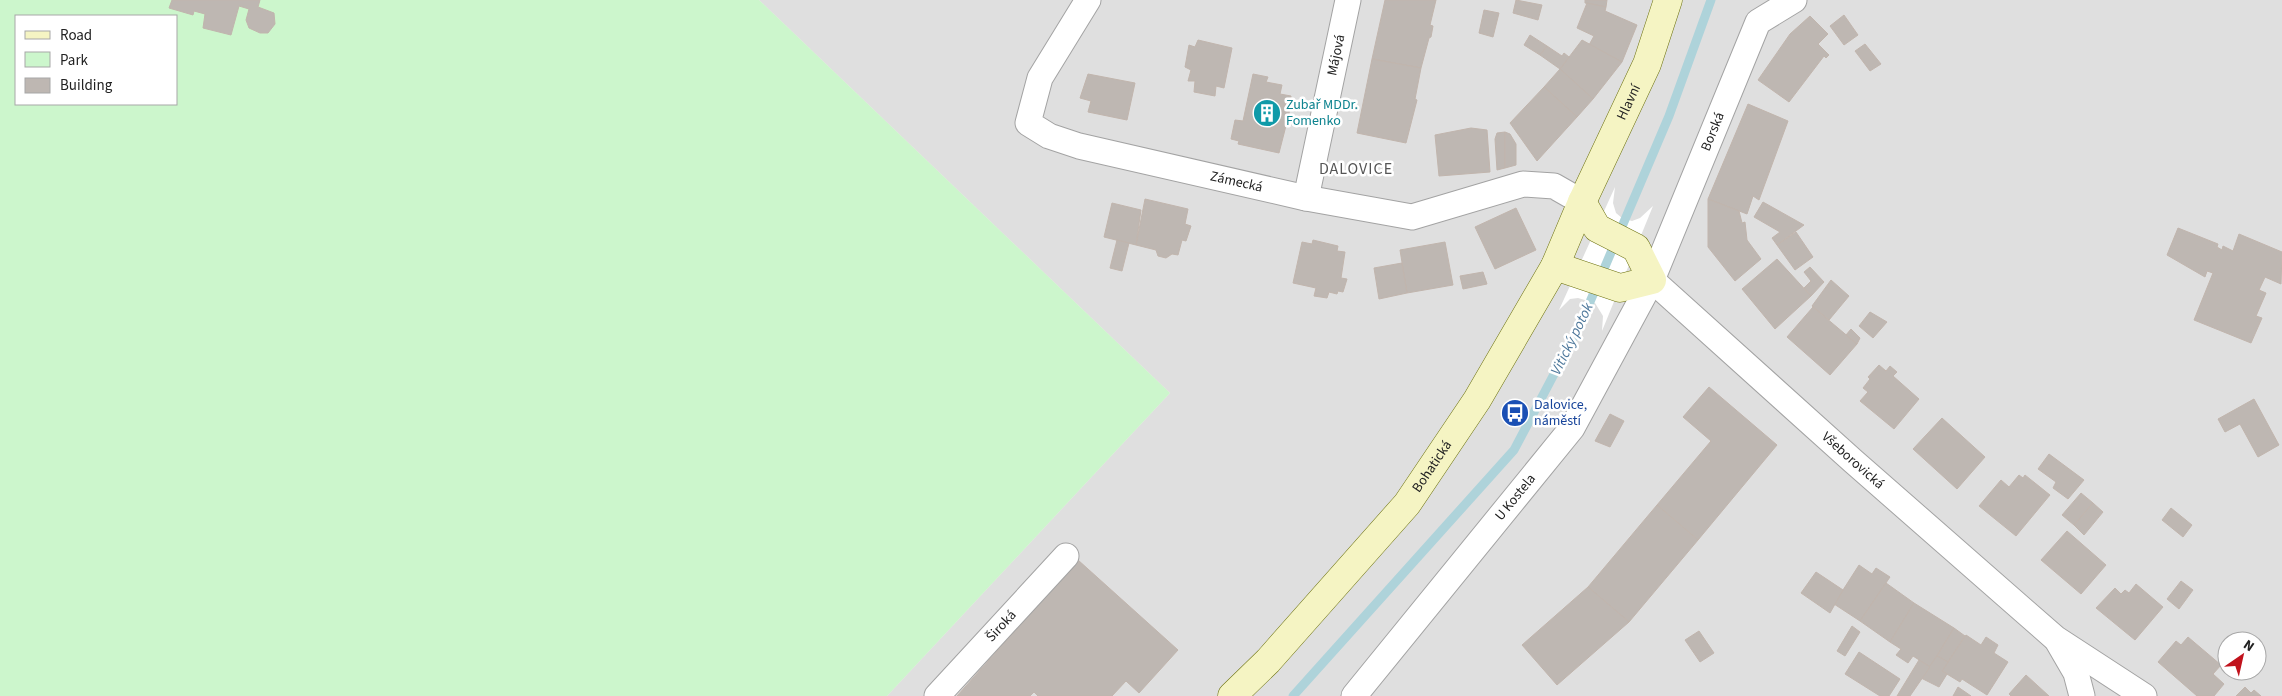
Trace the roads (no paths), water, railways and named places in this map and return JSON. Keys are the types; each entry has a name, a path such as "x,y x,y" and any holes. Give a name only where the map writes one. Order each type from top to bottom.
{"street":[{"name":"Zámecká","path":"1088,0 1040,78 1028,123 1049,136 1079,146 1306,198 1412,217 1523,184 1554,186 1582,202"},
{"name":"Májová","path":"1306,198 1348,0"},
{"name":"Hlavní","path":"1582,202 1647,64 1668,0"},
{"name":"Borská","path":"1652,280 1758,22 1794,0"},
{"path":"1566,269 1620,288 1652,280 1636,248 1597,228 1582,202"},
{"name":"Bohatická","path":"1232,696 1268,661 1407,504 1566,269 1582,202"},
{"name":"Všeborovická","path":"1652,280 1853,461 2055,638 2144,696"},
{"name":"U Kostela","path":"1354,696 1572,428 1652,280"},
{"name":"Široká","path":"937,696 1066,556"},
{"name":"Všeborovická","path":"2055,638 2076,673 2082,696"}],"waterway":[{"name":"Vitický potok","path":"1293,696 1514,450 1581,323 1669,116 1711,0"}],"place":[{"name":"Zubař MDDr. Fomenko","path":"1267,113"},
{"name":"Dalovice, náměstí","path":"1515,413"}],"district":[{"name":"DALOVICE","path":"1356,169"}]}
